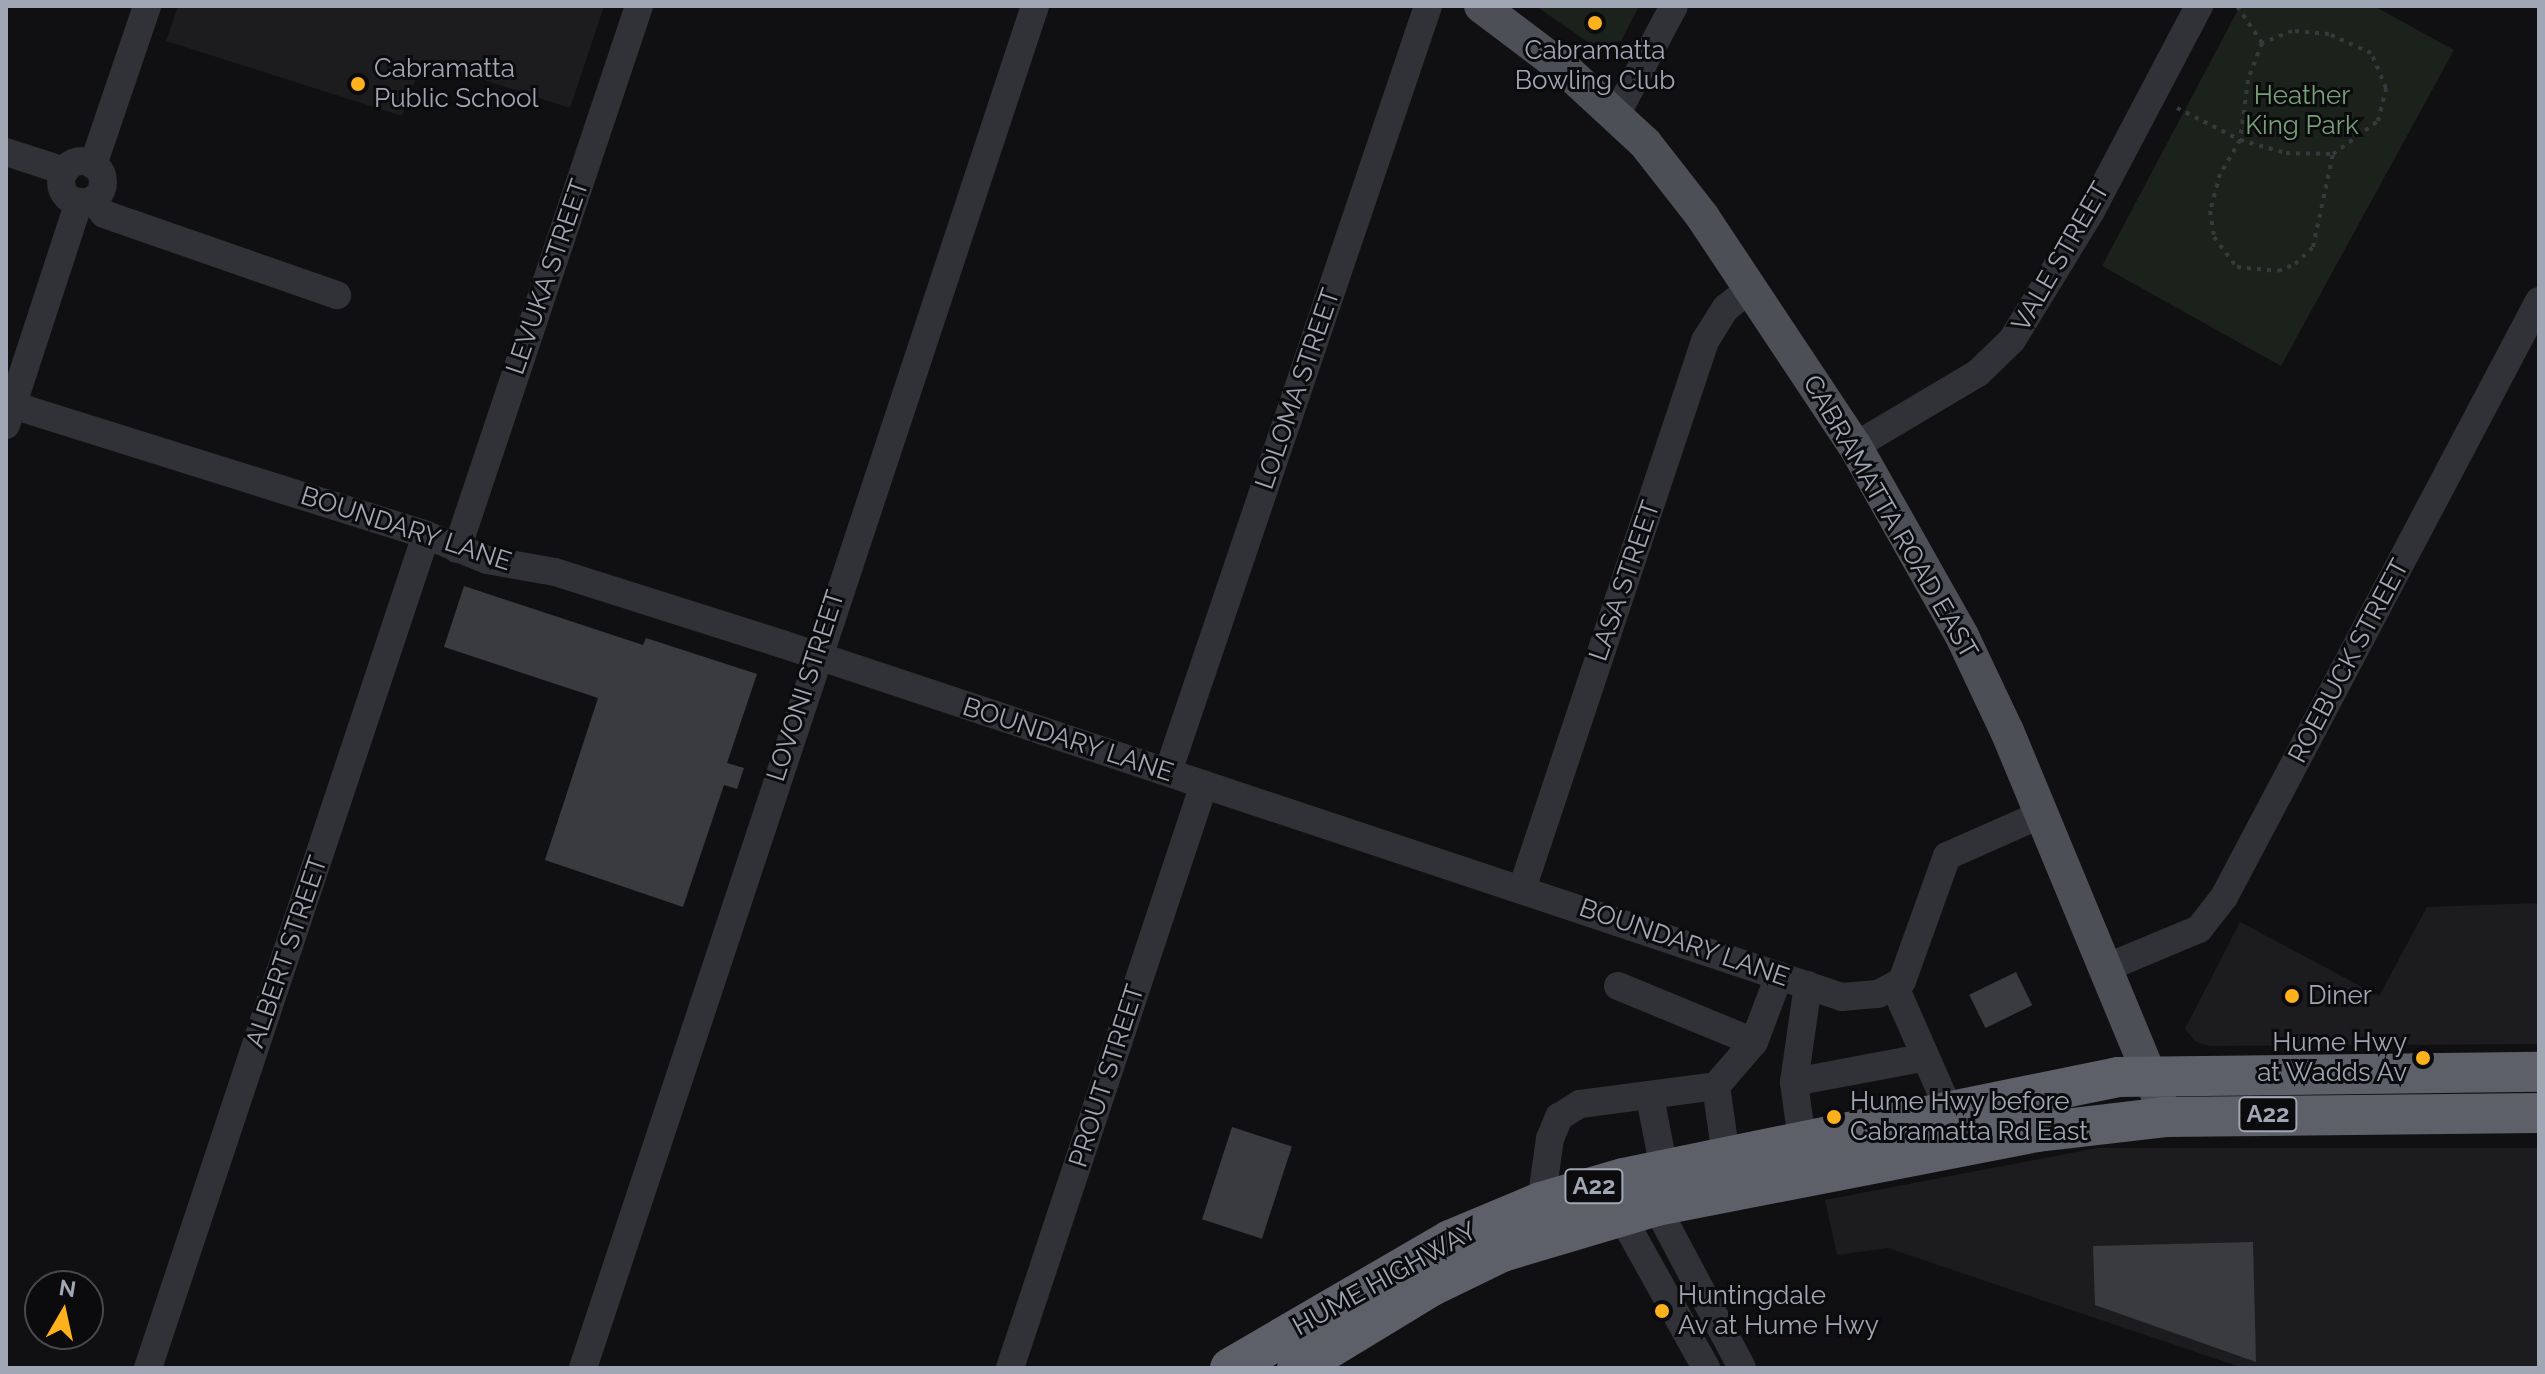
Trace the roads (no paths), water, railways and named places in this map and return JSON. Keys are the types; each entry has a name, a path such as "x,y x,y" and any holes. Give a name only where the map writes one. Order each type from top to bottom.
{"highway":[{"name":"HUME HIGHWAY","path":"1297,1368 1432,1286 1502,1252 1647,1197 1726,1156 2110,1078 2152,1075 2539,1072"},
{"name":"HUME HIGHWAY","path":"1230,1368 1407,1261 1541,1202 1647,1197 2007,1138 2165,1117 2539,1113"}],"main road":[{"name":"CABRAMATTA ROAD EAST","path":"1481,6 1616,115 1669,173 1751,288 1855,446 1962,636 2108,967 2152,1075 2165,1117"}],"street":[{"path":"8,411 85,201 103,185 93,165 147,6"},
{"name":"LEVUKA STREET","path":"457,549 639,6"},
{"name":"LOVONI STREET","path":"583,1368 815,658 1035,6"},
{"name":"LOLOMA STREET","path":"1168,772 1428,6"},
{"path":"1616,115 1674,6"},
{"name":"VALE STREET","path":"1855,446 1978,373 2012,340 2091,211 2199,6"},
{"path":"6,152 65,171"},
{"path":"65,171 80,161 93,165"},
{"path":"65,171 63,190 104,214 337,295"},
{"name":"LASA STREET","path":"1522,889 1705,341 1726,308 1751,288"},
{"name":"ROEBUCK STREET","path":"2108,967 2199,929 2224,897 2539,301"},
{"name":"BOUNDARY LANE","path":"8,411 426,535 487,560 555,572 1842,997 1895,987"},
{"name":"ALBERT STREET","path":"148,1368 426,535"},
{"name":"PROUT STREET","path":"1010,1368 1204,784"},
{"path":"1949,1110 1922,1058 1895,987 1947,856 2042,814"},
{"path":"1541,1202 1547,1151 1559,1117 1580,1104 1716,1086 1754,1042 1779,976"},
{"path":"1802,1140 1794,1082 1808,985"},
{"path":"1618,986 1754,1042"},
{"path":"1794,1082 1922,1058"},
{"path":"1716,1086 1726,1156"},
{"path":"1650,1097 1647,1197 1706,1368"},
{"path":"1647,1197 1742,1368"}],"place":[{"name":"Cabramatta Bowling Club","path":"1595,23"},
{"name":"Cabramatta Public School","path":"358,84"},
{"name":"Diner","path":"2292,996"},
{"name":"Hume Hwy at Wadds Av","path":"2423,1058"},
{"name":"Hume Hwy before Cabramatta Rd East","path":"1834,1117"},
{"name":"Huntingdale Av at Hume Hwy","path":"1662,1311"}],"park label":[{"name":"Heather King Park","path":"2302,111"}]}
